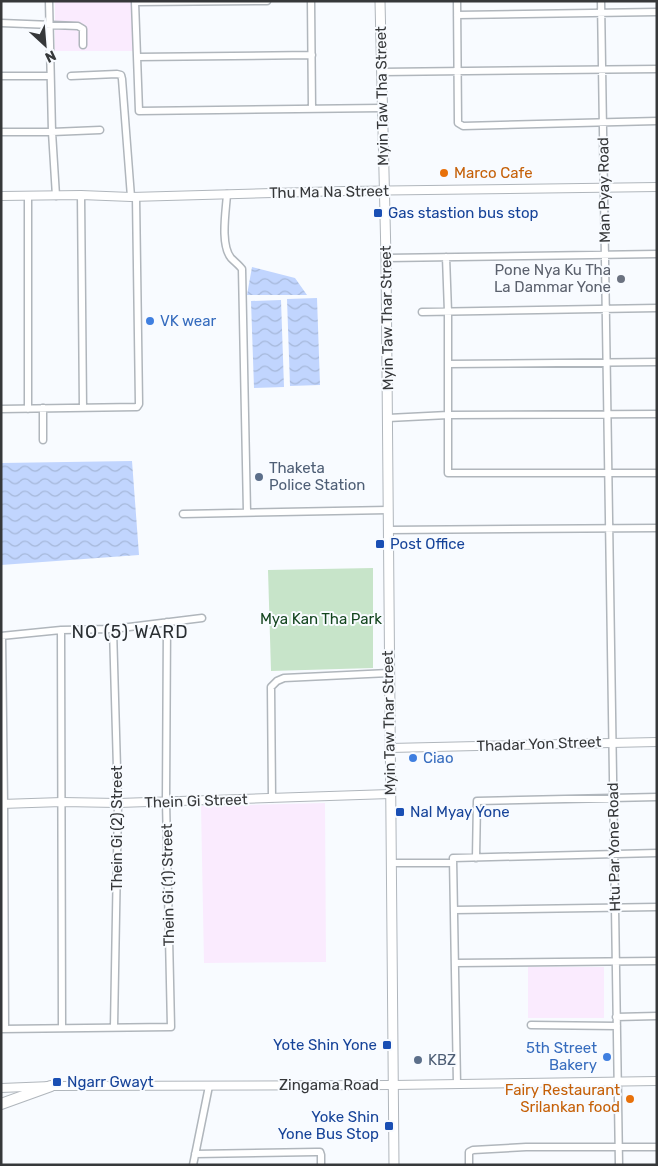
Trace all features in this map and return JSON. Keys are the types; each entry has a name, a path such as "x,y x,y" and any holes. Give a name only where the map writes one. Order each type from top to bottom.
{"main road":[{"name":"Myin Taw Tha Street","path":"380,1 385,191"},
{"name":"Myin Taw Thar Street","path":"385,191 394,1165"},
{"path":"1,1104 51,1086"}],"street":[{"path":"49,1 52,132 56,196"},
{"path":"267,1 135,2 138,111 382,108"},
{"path":"311,1 312,109"},
{"path":"457,1 458,124 463,126 657,121"},
{"name":"Man Pyay Road","path":"601,1 609,528"},
{"path":"457,15 657,12"},
{"path":"1,24 81,26 83,29 84,45"},
{"path":"137,57 312,54"},
{"path":"381,72 657,69"},
{"path":"1,409 137,407 139,404 133,197 124,97 120,75 71,76"},
{"path":"1,76 50,76"},
{"path":"1,132 100,130"},
{"name":"Thu Ma Na Street","path":"1,196 81,195 133,197 657,187"},
{"path":"227,194 224,233 227,250 231,258 242,270 247,512"},
{"path":"81,195 83,408"},
{"path":"28,196 28,408"},
{"path":"386,258 657,254"},
{"path":"446,257 448,473 657,473"},
{"path":"422,312 657,308"},
{"path":"448,364 657,362"},
{"path":"43,408 43,440"},
{"path":"388,418 448,415 657,414"},
{"path":"183,514 388,510"},
{"name":"Htu Par Yone Road","path":"609,528 619,1165"},
{"path":"388,530 657,528"},
{"path":"114,1027 3,1029 1,636 61,630 112,629 202,618"},
{"name":"Thein Gi (1) Street","path":"114,1027 171,1027 166,801 167,622"},
{"name":"Thein Gi (2) Street","path":"112,629 118,803 114,1027"},
{"path":"61,630 62,1028"},
{"path":"272,798 271,687 277,681 284,678 388,673"},
{"name":"Thadar Yon Street","path":"390,748 657,742"},
{"name":"Thein Gi Street","path":"3,804 118,803 390,794"},
{"path":"476,858 477,800 657,797"},
{"path":"391,863 476,858 657,853"},
{"path":"453,860 457,1084"},
{"path":"454,910 657,907"},
{"path":"455,963 657,961"},
{"path":"616,1017 657,1016"},
{"path":"531,1025 616,1026"},
{"name":"Zingama Road","path":"1,1088 51,1086 394,1085 657,1080"},
{"path":"193,1165 209,1086"},
{"path":"469,1165 469,1152 473,1150 526,1147 657,1147"},
{"path":"195,1154 320,1152 321,1165"}],"shaded area":[{"path":"55,1 133,1 133,51 55,51"},
{"path":"325,803 326,962 204,963 201,806"},
{"path":"528,967 604,967 604,1018 528,1018"}],"green space":[{"name":"Mya Kan Tha Park","path":"373,568 373,668 271,671 268,570"}],"water":[{"path":"252,267 295,278 307,295 247,295"},
{"path":"317,298 320,385 290,386 287,299"},
{"path":"281,300 284,387 254,388 251,301"},
{"path":"132,461 139,555 1,565 1,463"}],"place":[{"name":"Marco Cafe","path":"444,173"},
{"name":"Gas stastion bus stop","path":"378,213"},
{"name":"Pone Nya Ku Tha La Dammar Yone","path":"621,279"},
{"name":"VK wear","path":"150,321"},
{"name":"Thaketa Police Station","path":"259,477"},
{"name":"Post Office","path":"380,544"},
{"name":"Ciao","path":"413,758"},
{"name":"Nal Myay Yone","path":"400,812"},
{"name":"Yote Shin Yone","path":"387,1045"},
{"name":"5th Street Bakery","path":"607,1057"},
{"name":"KBZ","path":"418,1060"},
{"name":"Ngarr Gwayt","path":"57,1082"},
{"name":"Fairy Restaurant Srilankan food","path":"630,1099"},
{"name":"Yoke Shin Yone Bus Stop","path":"389,1126"}],"district":[{"name":"NO (5) WARD","path":"130,632"}]}
